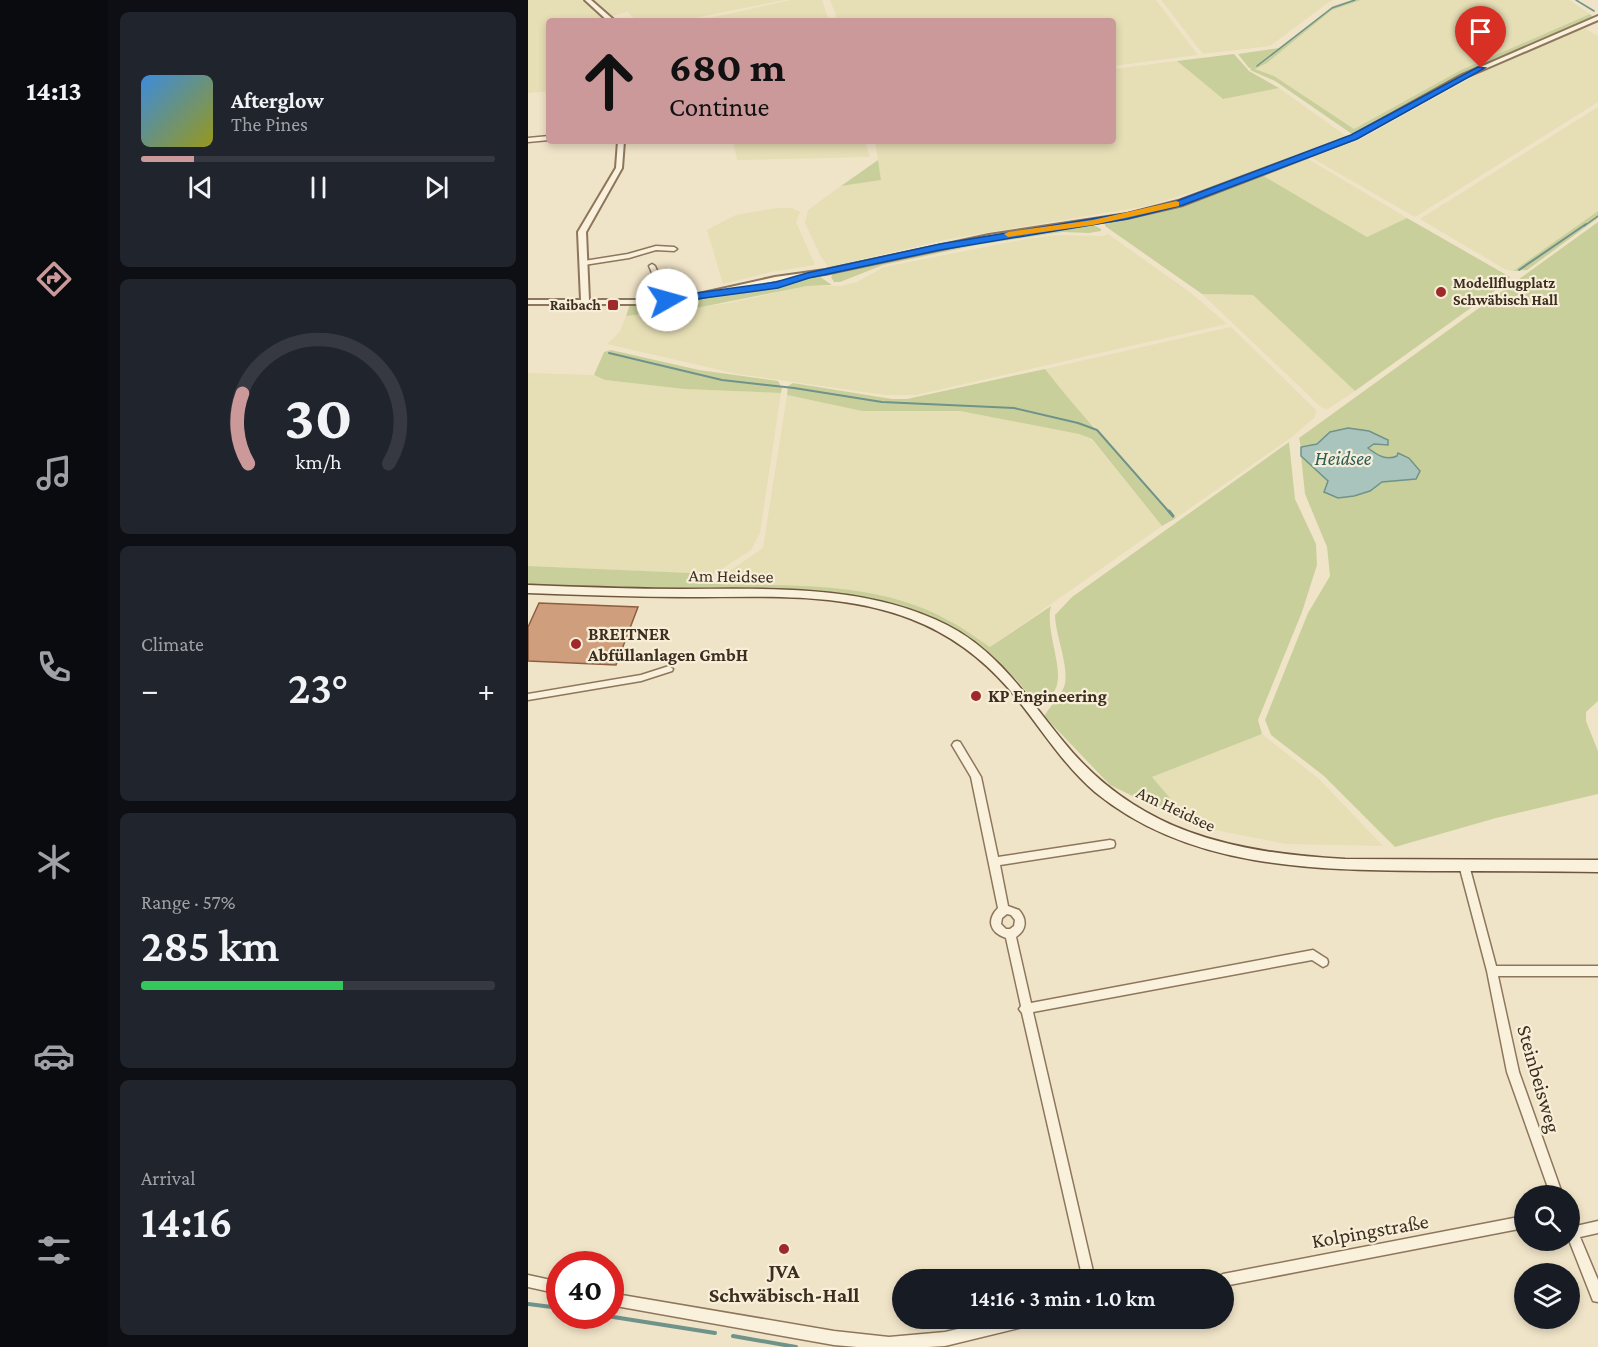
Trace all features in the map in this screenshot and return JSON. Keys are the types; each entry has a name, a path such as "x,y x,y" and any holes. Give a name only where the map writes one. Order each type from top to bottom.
{"main road":[{"name":"Am Heidsee","path":"528,589 821,596 856,600 893,609 942,628 980,652 1007,676 1042,725 1086,776 1144,817 1179,834 1239,854 1311,864 1598,866"}],"street":[{"path":"588,0 609,18"},
{"path":"528,302 667,300 778,285 807,276 989,237 1127,216 1190,199 1354,137 1464,76 1598,18"},
{"path":"528,140 546,138"},
{"path":"585,302 582,232 619,168 621,144"},
{"path":"584,263 628,256 656,248 674,249"},
{"path":"652,266 667,300"},
{"path":"528,697 641,678 669,669"},
{"path":"957,745 976,777 1005,911"},
{"path":"994,862 1110,844"},
{"name":"Steinbeisweg","path":"1464,865 1492,971 1513,1072 1553,1185"},
{"path":"1005,911 1012,911 1021,920 1020,926 1010,933 999,931 994,922 997,916 1005,911"},
{"path":"1010,933 1025,1009 1086,1269"},
{"path":"1025,1009 1313,955 1323,962"},
{"path":"1492,971 1598,971"},
{"name":"Kolpingstraße","path":"1234,1278 1514,1224"},
{"path":"1580,1228 1598,1227"},
{"path":"1579,1251 1598,1296"},
{"path":"528,1281 546,1285"},
{"path":"624,1301 834,1338 889,1344 934,1341 987,1329"}],"shaded area":[{"path":"528,0 583,0 604,18 546,18 546,91 528,93"},
{"path":"592,0 785,0 694,18 634,18 627,12 612,16"},
{"path":"791,0 822,0 828,18 709,18"},
{"path":"830,0 1156,0 1198,55 1116,66 1116,18 837,18"},
{"path":"1161,0 1333,1 1270,46 1203,54"},
{"path":"1361,0 1569,0 1590,14 1461,70 1354,129 1275,77 1255,69 1267,63 1332,10"},
{"path":"1584,28 1598,36 1598,102 1415,217 1312,158 1311,155 1359,140 1480,73"},
{"path":"1177,61 1223,99 1279,88 1346,136 1212,186 1147,206 949,239 828,267 820,255 805,223 808,210 841,186 881,180 875,144 1116,144 1116,69"},
{"path":"1598,107 1598,211 1513,271 1506,270 1420,219"},
{"path":"734,144 866,144 870,157 737,160"},
{"path":"1301,158 1308,159 1407,218 1367,237 1262,175"},
{"path":"777,208 792,208 800,212 796,222 815,265 771,272 723,284 707,230 736,215"},
{"path":"1108,234 1191,293 1227,324 916,395 885,395 737,374 607,344 620,332 626,316 730,303 807,286 841,286 857,282 884,267 1015,241 1054,235 1102,236"},
{"path":"1202,294 1253,295 1355,391 1328,409 1322,408"},
{"path":"1231,327 1316,410 1315,417 1292,437 1176,518 1101,433 1071,403 1045,369"},
{"path":"528,373 594,375 605,380 684,389 781,393 760,533 751,550 714,574 528,566"},
{"path":"787,395 862,411 960,411 1079,434 1091,439 1162,526 990,647 943,617 854,591 799,586 710,584 763,548"},
{"path":"1262,734 1319,779 1383,846 1286,844 1194,826 1152,777"}],"green space":[{"path":"1352,0 1361,0 1332,10 1267,63 1255,69 1274,76 1354,129 1461,70 1590,14 1594,18 1450,81 1363,131 1352,134 1275,81 1250,70 1251,68 1238,54 1279,48 1333,6"},
{"path":"1234,54 1249,71 1279,88 1223,99 1177,61"},
{"path":"878,160 881,180 841,186"},
{"path":"1262,175 1367,237 1407,218 1510,277 1500,287 1355,391 1253,295 1202,294 1105,226 1105,223 1188,204"},
{"path":"1598,211 1598,218 1527,270 1513,271"},
{"path":"1598,222 1598,701 1586,712 1586,721 1598,751 1598,794 1496,818 1395,847 1324,776 1271,735 1265,720 1308,613 1330,576 1327,547 1305,494 1301,456 1328,481 1370,491 1382,482 1416,479 1420,471 1409,457 1398,453 1397,456 1385,457 1367,447 1374,444 1387,445 1388,441 1369,431 1330,432 1317,444 1301,447 1299,438"},
{"path":"1092,224 1101,231 1062,232 977,245 883,265 840,282 834,282 831,277 834,272 956,245"},
{"path":"819,276 832,285 807,286 701,307 626,316 630,304 670,302 777,286"},
{"path":"611,350 699,370 778,381 782,388 781,393 684,389 605,380 594,375 604,352"},
{"path":"1045,369 1092,426 1176,518 1162,526 1092,439 1079,434 960,411 862,411 787,395 788,386 793,383 892,399 907,399"},
{"path":"1289,442 1295,499 1316,544 1317,565 1302,612 1258,720 1262,734 1152,777 1194,826 1110,785 1044,716 1063,689 1066,674 1055,615 1072,597"},
{"path":"528,566 714,574 711,584 830,588 889,597 917,606 950,621 990,647 1051,606 1050,617 1057,666 1057,686 1052,694 1035,703 1015,678 992,657 941,623 912,611 852,595 820,591 528,584"}],"water":[{"name":"Heidsee","path":"1348,428 1369,431 1388,440 1388,445 1374,444 1368,448 1385,458 1397,456 1398,453 1409,458 1420,471 1416,479 1382,482 1370,491 1354,496 1338,498 1324,492 1328,481 1301,456 1301,447 1317,444 1330,432"}],"building":[{"name":"BREITNER Abfüllanlagen GmbH","path":"539,603 638,607 616,665 528,661 528,627"}],"waterway":[{"path":"1257,66 1332,8 1355,0"},
{"path":"1576,0 1594,11"},
{"path":"1584,226 1598,216"},
{"path":"1519,270 1586,224"},
{"path":"609,353 722,380 794,388 882,402 1014,408 1078,423 1097,430 1170,513"},
{"path":"1169,511 1173,516"},
{"path":"528,1304 546,1306"},
{"path":"624,1319 715,1333"},
{"path":"733,1336 796,1347"}],"slow traffic":[{"path":"1008,234 1127,216 1176,204"}],"place":[{"name":"Modellflugplatz Schwäbisch Hall","path":"1441,292"},
{"name":"Raibach","path":"613,305"},
{"name":"BREITNER Abfüllanlagen GmbH","path":"576,644"},
{"name":"KP Engineering","path":"976,696"},
{"name":"JVA Schwäbisch-Hall","path":"784,1249"}],"route":[{"path":"667,300 778,285 807,276 989,237 1127,216 1180,203 1354,137 1481,68"}]}
